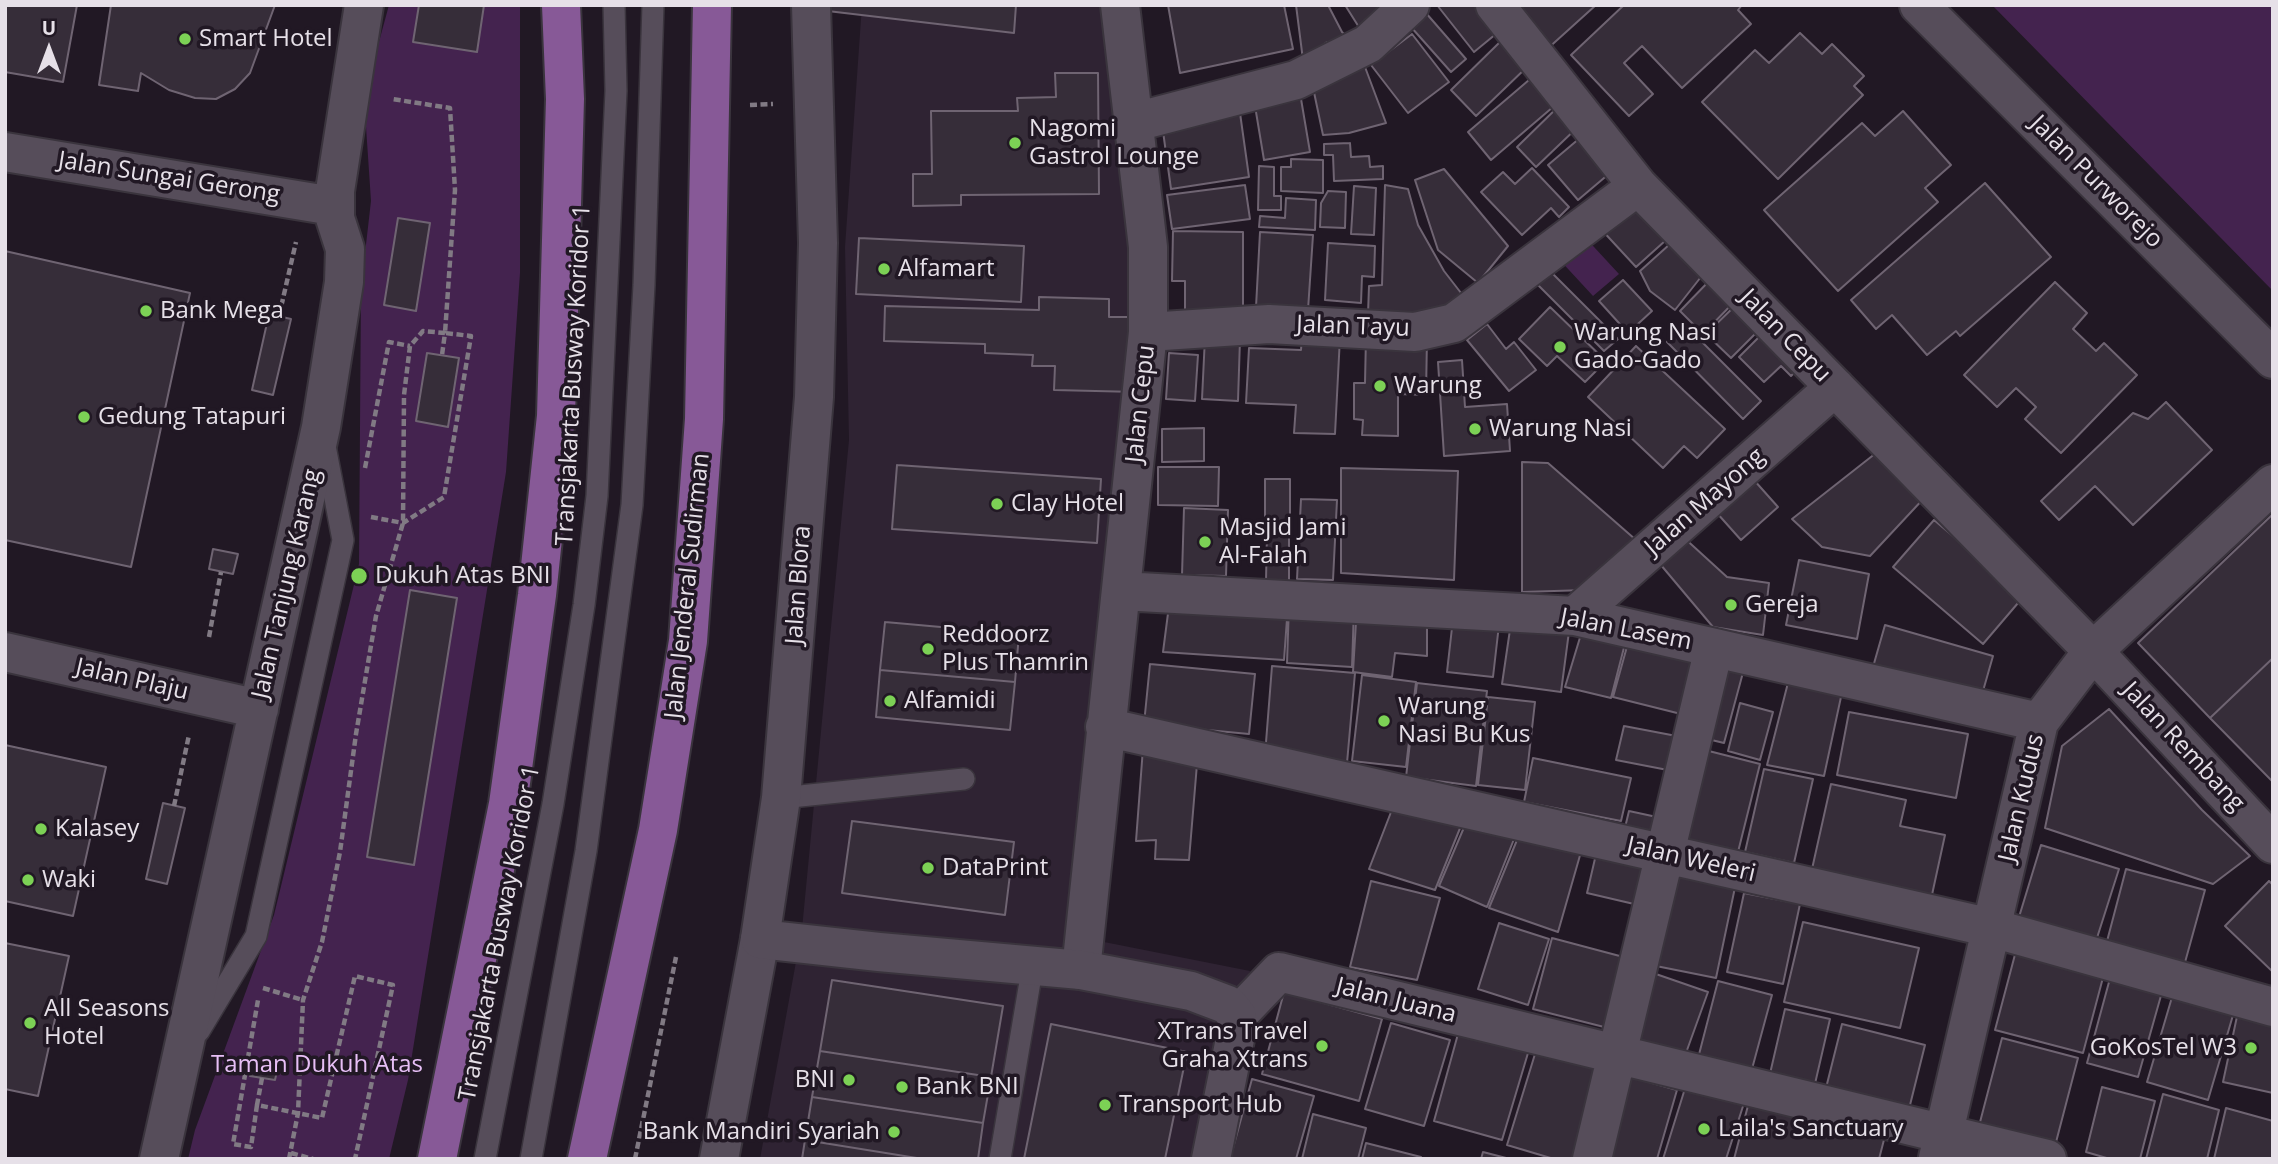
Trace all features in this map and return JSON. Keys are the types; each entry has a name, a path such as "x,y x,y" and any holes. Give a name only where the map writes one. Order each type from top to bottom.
{"main road":[{"path":"437,1159 508,804 537,596 556,416 565,99 561,5"},
{"name":"Jalan Jenderal Sudirman","path":"587,1159 658,830 688,641 704,419 712,5"}],"street":[{"name":"Jalan Tanjung Karang","path":"159,1159 321,427 344,282 345,249 333,206 364,5"},
{"name":"Jalan Blora","path":"719,1159 760,939 781,798 814,397 818,243 811,5"},
{"name":"Jalan Cepu","path":"1081,970 1148,331 1148,247 1120,5"},
{"path":"1135,122 1296,80 1368,44 1409,5"},
{"name":"Jalan Cepu","path":"1495,5 1638,186 2093,651"},
{"name":"Jalan Purworejo","path":"1919,5 2273,359"},
{"name":"Jalan Sungai Gerong","path":"5,152 333,206"},
{"name":"Jalan Tayu","path":"1148,331 1269,324 1415,331 1454,323 1638,186"},
{"name":"Jalan Mayong","path":"1575,616 1835,387"},
{"name":"Jalan Kudus","path":"1941,1147 2039,722 2093,651 2273,484"},
{"name":"Jalan Lasem","path":"1121,590 1575,616 2039,722"},
{"path":"1592,1159 1713,648"},
{"name":"Jalan Rembang","path":"2093,651 2273,844"},
{"name":"Jalan Plaju","path":"5,652 259,709"},
{"name":"Jalan Weleri","path":"1105,727 1992,928 2273,1007"},
{"path":"760,939 1081,970 1191,991 1228,1004 1237,1016 1236,1034 1211,1155"},
{"name":"Jalan Juana","path":"1237,1016 1279,972 1617,1055 1941,1147 2047,1159"}],"lane":[{"name":"Transjakarta Busway Koridor 1","path":"485,1159 553,804 584,605 597,496 616,91 614,5"},
{"path":"531,1159 586,851 632,505 644,285 653,5"},
{"path":"181,1060 256,936 343,540 321,427"},
{"path":"781,798 964,779"},
{"path":"1000,1159 1033,964"}],"path":[{"path":"349,92 450,108 455,190 442,355"},
{"path":"279,316 297,234"},
{"path":"313,1159 290,1156 298,1113 303,1000 322,942 340,852 376,616 403,523 404,395 410,346 423,331 471,337 444,497 403,523 368,517"},
{"path":"363,475 389,342 410,346"},
{"path":"209,637 221,572"},
{"path":"174,806 190,733"},
{"path":"257,1105 322,1118 355,976 393,985 355,1159"},
{"path":"262,1078 251,1147 233,1144 260,988 303,1000"}],"shaded area":[{"path":"862,5 1126,5 1155,331 1079,937 1250,971 1204,1159 760,1159 802,929 849,440 845,247"}],"green space":[{"name":"Taman Dukuh Atas","path":"389,5 520,5 520,273 506,472 408,1080 389,1159 188,1159 195,1130 274,915 359,564 361,288 371,201 364,97"},
{"path":"1992,5 2273,5 2273,291"},
{"path":"1582,234 1619,274 1593,296 1557,257"}],"building":[{"path":"5,5 77,5 63,82 5,72"},
{"name":"Smart Hotel","path":"111,5 275,5 250,73 235,89 216,99 195,98 169,90 141,73 138,91 99,85"},
{"path":"419,5 484,5 477,52 413,42"},
{"path":"819,5 1016,5 1014,33 819,10"},
{"path":"1168,5 1284,5 1293,49 1180,73"},
{"path":"1296,5 1328,5 1342,32 1354,44 1336,51 1327,42 1303,60"},
{"path":"1345,5 1395,5 1362,32"},
{"path":"1419,5 1466,59 1451,72 1403,18"},
{"path":"1437,5 1484,5 1502,29 1474,52"},
{"path":"1503,5 1596,5 1545,51"},
{"path":"1624,5 1742,5 1738,10 1751,24 1682,88 1642,46 1624,63 1653,94 1629,116 1571,55"},
{"path":"1800,33 1822,54 1832,44 1864,76 1854,86 1863,95 1778,179 1702,102 1755,50 1769,63"},
{"path":"1412,34 1449,82 1408,113 1371,65"},
{"path":"1502,40 1528,66 1476,116 1451,90"},
{"path":"1362,59 1386,123 1349,133 1323,135 1311,78"},
{"name":"Nagomi Gastrol Lounge","path":"1055,73 1098,73 1099,194 961,195 961,205 913,206 913,174 932,174 931,111 1018,111 1017,98 1056,97"},
{"path":"1536,74 1560,101 1491,160 1468,132"},
{"path":"1299,87 1310,152 1264,160 1253,94"},
{"path":"1563,102 1582,123 1536,167 1517,147"},
{"path":"1903,111 1951,165 1925,188 1938,202 1838,291 1764,210 1862,123 1875,136"},
{"path":"1240,113 1249,177 1171,189 1162,124"},
{"path":"1587,132 1617,167 1578,200 1548,165"},
{"path":"1350,143 1351,157 1369,156 1370,167 1383,166 1383,179 1334,181 1333,155 1324,155 1324,144"},
{"path":"1291,159 1323,160 1323,193 1281,191 1281,167 1291,167"},
{"path":"1259,166 1274,167 1274,196 1281,196 1281,210 1258,210"},
{"path":"1532,168 1569,207 1559,217 1551,208 1522,235 1481,192 1503,172 1515,184"},
{"path":"1444,169 1508,246 1478,283 1438,250 1415,180"},
{"path":"1985,183 2051,257 1960,336 1956,331 1927,355 1892,315 1876,329 1851,300"},
{"path":"1245,185 1250,219 1172,229 1167,195"},
{"path":"1385,185 1408,189 1418,225 1444,271 1468,302 1434,320 1368,314 1369,286 1382,285"},
{"path":"1354,186 1376,188 1374,235 1351,234"},
{"path":"1328,191 1346,192 1345,228 1320,227 1321,203"},
{"path":"1639,191 1675,232 1636,267 1599,227"},
{"path":"1286,198 1316,200 1315,230 1259,227 1260,216 1285,218"},
{"path":"398,218 430,223 416,311 384,305"},
{"path":"1173,231 1243,232 1243,322 1185,322 1185,281 1172,281"},
{"path":"1260,232 1313,235 1308,310 1256,307"},
{"path":"1680,235 1708,268 1675,310 1650,291 1640,271"},
{"path":"859,238 1024,246 1021,302 856,294"},
{"path":"1328,243 1375,246 1374,277 1362,276 1361,303 1325,300"},
{"name":"Gedung Tatapuri","path":"5,251 190,293 131,567 5,540"},
{"path":"1551,272 1618,339 1604,351 1538,285"},
{"path":"1713,277 1736,300 1703,334 1680,311"},
{"path":"1623,280 1652,311 1628,333 1599,301"},
{"path":"2055,282 2087,313 2073,329 2096,351 2104,343 2137,375 2061,453 2025,419 2036,407 2016,388 1997,407 1964,375"},
{"path":"1039,297 1109,299 1109,317 1139,317 1137,392 1054,390 1055,366 1032,366 1033,355 985,353 985,344 884,341 885,306 1039,310"},
{"path":"1740,301 1764,325 1731,358 1706,334"},
{"name":"Warung Nasi Gado-Gado","path":"1550,307 1606,361 1585,382 1557,356 1547,366 1519,339"},
{"path":"269,314 291,319 273,395 252,390"},
{"path":"1487,324 1506,349 1514,342 1536,370 1509,391 1467,340"},
{"path":"1684,324 1761,401 1743,419 1667,342"},
{"path":"1769,327 1804,363 1791,376 1781,366 1764,382 1739,357"},
{"path":"1302,336 1340,337 1335,434 1294,433 1296,405 1246,403 1249,348 1301,350"},
{"name":"Warung","path":"1366,336 1427,337 1426,395 1398,394 1398,436 1362,435 1363,420 1354,419 1354,383 1365,383"},
{"path":"1205,337 1240,339 1238,401 1202,399"},
{"path":"1636,346 1725,429 1697,458 1684,446 1663,468 1588,397"},
{"path":"427,353 459,358 448,427 416,421"},
{"path":"1169,353 1198,355 1195,401 1166,399"},
{"name":"Warung Nasi","path":"1462,360 1465,407 1507,404 1510,451 1444,456 1438,362"},
{"path":"2166,402 2212,450 2133,525 2095,486 2059,520 2041,501 2133,413 2148,419"},
{"path":"1204,428 1204,461 1162,462 1162,429"},
{"path":"1876,453 1926,496 1870,556 1822,547 1792,519"},
{"path":"1522,462 1548,463 1636,540 1586,590 1522,592"},
{"name":"Clay Hotel","path":"897,465 1101,479 1097,543 892,529"},
{"path":"1158,467 1219,467 1218,506 1158,505"},
{"path":"1341,468 1458,471 1454,580 1341,573"},
{"path":"1745,470 1778,507 1741,540 1708,503"},
{"path":"1265,479 1290,479 1290,525 1265,525"},
{"path":"1301,499 1337,500 1333,580 1297,579"},
{"name":"Masjid Jami Al-Falah","path":"1184,508 1228,510 1226,576 1182,575"},
{"path":"2273,514 2273,658 2210,718 2138,643"},
{"path":"1934,520 2024,596 1983,644 1893,567"},
{"path":"1267,532 1289,533 1289,581 1266,581"},
{"name":"Gereja","path":"1681,535 1727,577 1769,583 1763,635 1713,627 1655,558"},
{"path":"213,549 238,554 233,574 209,569"},
{"path":"1799,560 1869,574 1857,639 1786,625"},
{"path":"410,590 457,598 414,865 367,857"},
{"path":"1170,598 1288,605 1284,660 1163,652"},
{"path":"1289,605 1354,608 1352,667 1287,663"},
{"path":"1357,605 1427,608 1427,656 1395,653 1392,677 1353,672"},
{"path":"1454,610 1500,616 1493,677 1447,672"},
{"path":"1512,616 1570,624 1561,692 1502,684"},
{"path":"1585,621 1628,632 1611,698 1565,687"},
{"path":"885,622 1019,634 1015,682 880,670"},
{"path":"1885,625 1993,656 1981,698 1873,667"},
{"path":"1631,632 1707,649 1689,716 1613,697"},
{"path":"1716,657 1745,665 1724,743 1695,736"},
{"path":"2273,658 2273,782 2210,718"},
{"path":"1150,664 1255,674 1249,734 1144,724"},
{"path":"1272,666 1355,673 1347,763 1265,755"},
{"name":"Alfamidi","path":"880,670 1015,682 1010,730 876,717"},
{"path":"1791,671 1844,683 1824,776 1767,765"},
{"name":"Warung Nasi Bu Kus","path":"1362,675 1416,682 1406,767 1352,761"},
{"path":"1417,683 1487,691 1476,786 1406,777"},
{"path":"1488,697 1535,702 1525,790 1478,785"},
{"path":"1740,703 1773,712 1760,760 1728,751"},
{"path":"2109,709 2202,810 2250,856 2213,884 2045,828 2062,746"},
{"path":"1849,712 1968,734 1956,798 1837,775"},
{"path":"1624,726 1687,738 1678,772 1616,760"},
{"path":"5,745 106,767 73,916 5,901"},
{"path":"1143,748 1198,752 1189,860 1155,859 1156,840 1136,841"},
{"path":"1697,748 1760,764 1738,852 1675,838"},
{"path":"1533,758 1631,778 1621,821 1524,802"},
{"path":"1764,769 1813,779 1794,863 1745,852"},
{"path":"1831,784 1906,800 1900,826 1945,835 1930,904 1810,878"},
{"path":"1398,794 1467,811 1435,890 1369,869"},
{"path":"163,803 185,808 167,884 146,879"},
{"path":"1471,811 1520,824 1487,907 1439,886"},
{"path":"1629,811 1666,819 1660,847 1622,840"},
{"name":"DataPrint","path":"852,821 1014,842 1005,915 842,893"},
{"path":"1524,823 1585,838 1558,932 1489,908"},
{"path":"2041,845 2119,869 2096,941 2019,917"},
{"path":"1597,850 1644,862 1634,904 1587,893"},
{"path":"1667,859 1738,873 1716,978 1646,964"},
{"path":"2126,869 2205,890 2184,966 2106,945"},
{"path":"1371,881 1440,898 1417,980 1350,967"},
{"path":"2269,881 2273,885 2273,972 2225,926"},
{"path":"1744,893 1800,904 1783,984 1727,972"},
{"path":"1803,922 1919,948 1900,1028 1784,1002"},
{"path":"1499,923 1549,939 1528,1005 1478,989"},
{"path":"1552,938 1631,959 1612,1029 1533,1009"},
{"name":"All Seasons Hotel","path":"5,943 69,956 38,1096 5,1089"},
{"path":"2017,947 2105,970 2083,1053 1995,1030"},
{"path":"2112,971 2164,985 2138,1077 2087,1063"},
{"path":"1653,973 1708,992 1682,1064 1628,1045"},
{"path":"832,980 1003,1006 991,1077 820,1051"},
{"path":"1718,981 1772,995 1749,1080 1696,1066"},
{"path":"2175,987 2236,1005 2208,1100 2147,1082"},
{"name":"XTrans Travel Graha Xtrans","path":"1284,992 1382,1019 1359,1101 1262,1074"},
{"name":"GoKosTel W3","path":"2239,1007 2273,1015 2273,1093 2223,1082"},
{"path":"1785,1009 1830,1019 1814,1088 1769,1078"},
{"path":"1391,1023 1450,1040 1424,1126 1365,1109"},
{"path":"1461,1023 1531,1043 1502,1140 1434,1121"},
{"name":"Transport Hub","path":"1051,1024 1187,1052 1165,1159 1024,1159"},
{"path":"1842,1024 1925,1045 1908,1113 1825,1092"},
{"path":"2002,1038 2078,1058 2055,1146 1979,1126"},
{"path":"1539,1041 1607,1062 1577,1159 1554,1159 1507,1145"},
{"name":"Bank BNI","path":"820,1051 991,1077 983,1123 812,1097"},
{"path":"252,1058 279,1062 275,1080 250,1076"},
{"path":"1624,1075 1677,1090 1657,1159 1600,1159"},
{"path":"1252,1079 1314,1096 1296,1159 1230,1159"},
{"name":"Laila's Sanctuary","path":"1687,1082 1745,1100 1726,1159 1663,1159"},
{"path":"2102,1087 2155,1101 2140,1159 2110,1159 2086,1152"},
{"path":"2163,1094 2219,1110 2207,1159 2146,1159"},
{"name":"Bank Mandiri Syariah","path":"812,1097 983,1123 978,1159 923,1159 805,1140"},
{"path":"1750,1098 1886,1132 1879,1159 1734,1159"},
{"path":"2226,1108 2273,1121 2273,1159 2214,1159"},
{"path":"1313,1114 1366,1128 1358,1159 1302,1159"},
{"path":"805,1140 923,1159 802,1159"},
{"path":"1366,1143 1421,1157 1421,1159 1362,1159"},
{"path":"1483,1152 1510,1159 1481,1159"}],"place":[{"name":"Smart Hotel","path":"185,39"},
{"name":"Nagomi Gastrol Lounge","path":"1015,143"},
{"name":"Alfamart","path":"884,269"},
{"name":"Bank Mega","path":"146,311"},
{"name":"Warung Nasi Gado-Gado","path":"1560,347"},
{"name":"Warung","path":"1380,386"},
{"name":"Gedung Tatapuri","path":"84,417"},
{"name":"Warung Nasi","path":"1475,429"},
{"name":"Clay Hotel","path":"997,504"},
{"name":"Masjid Jami Al-Falah","path":"1205,542"},
{"name":"Dukuh Atas BNI","path":"359,576"},
{"name":"Gereja","path":"1731,605"},
{"name":"Reddoorz Plus Thamrin","path":"928,649"},
{"name":"Alfamidi","path":"890,701"},
{"name":"Warung Nasi Bu Kus","path":"1384,721"},
{"name":"Kalasey","path":"41,829"},
{"name":"DataPrint","path":"928,868"},
{"name":"Waki","path":"28,880"},
{"name":"All Seasons Hotel","path":"30,1023"},
{"name":"XTrans Travel Graha Xtrans","path":"1322,1046"},
{"name":"GoKosTel W3","path":"2251,1048"},
{"name":"BNI","path":"849,1080"},
{"name":"Bank BNI","path":"902,1087"},
{"name":"Transport Hub","path":"1105,1105"},
{"name":"Laila's Sanctuary","path":"1704,1129"},
{"name":"Bank Mandiri Syariah","path":"894,1132"}]}
